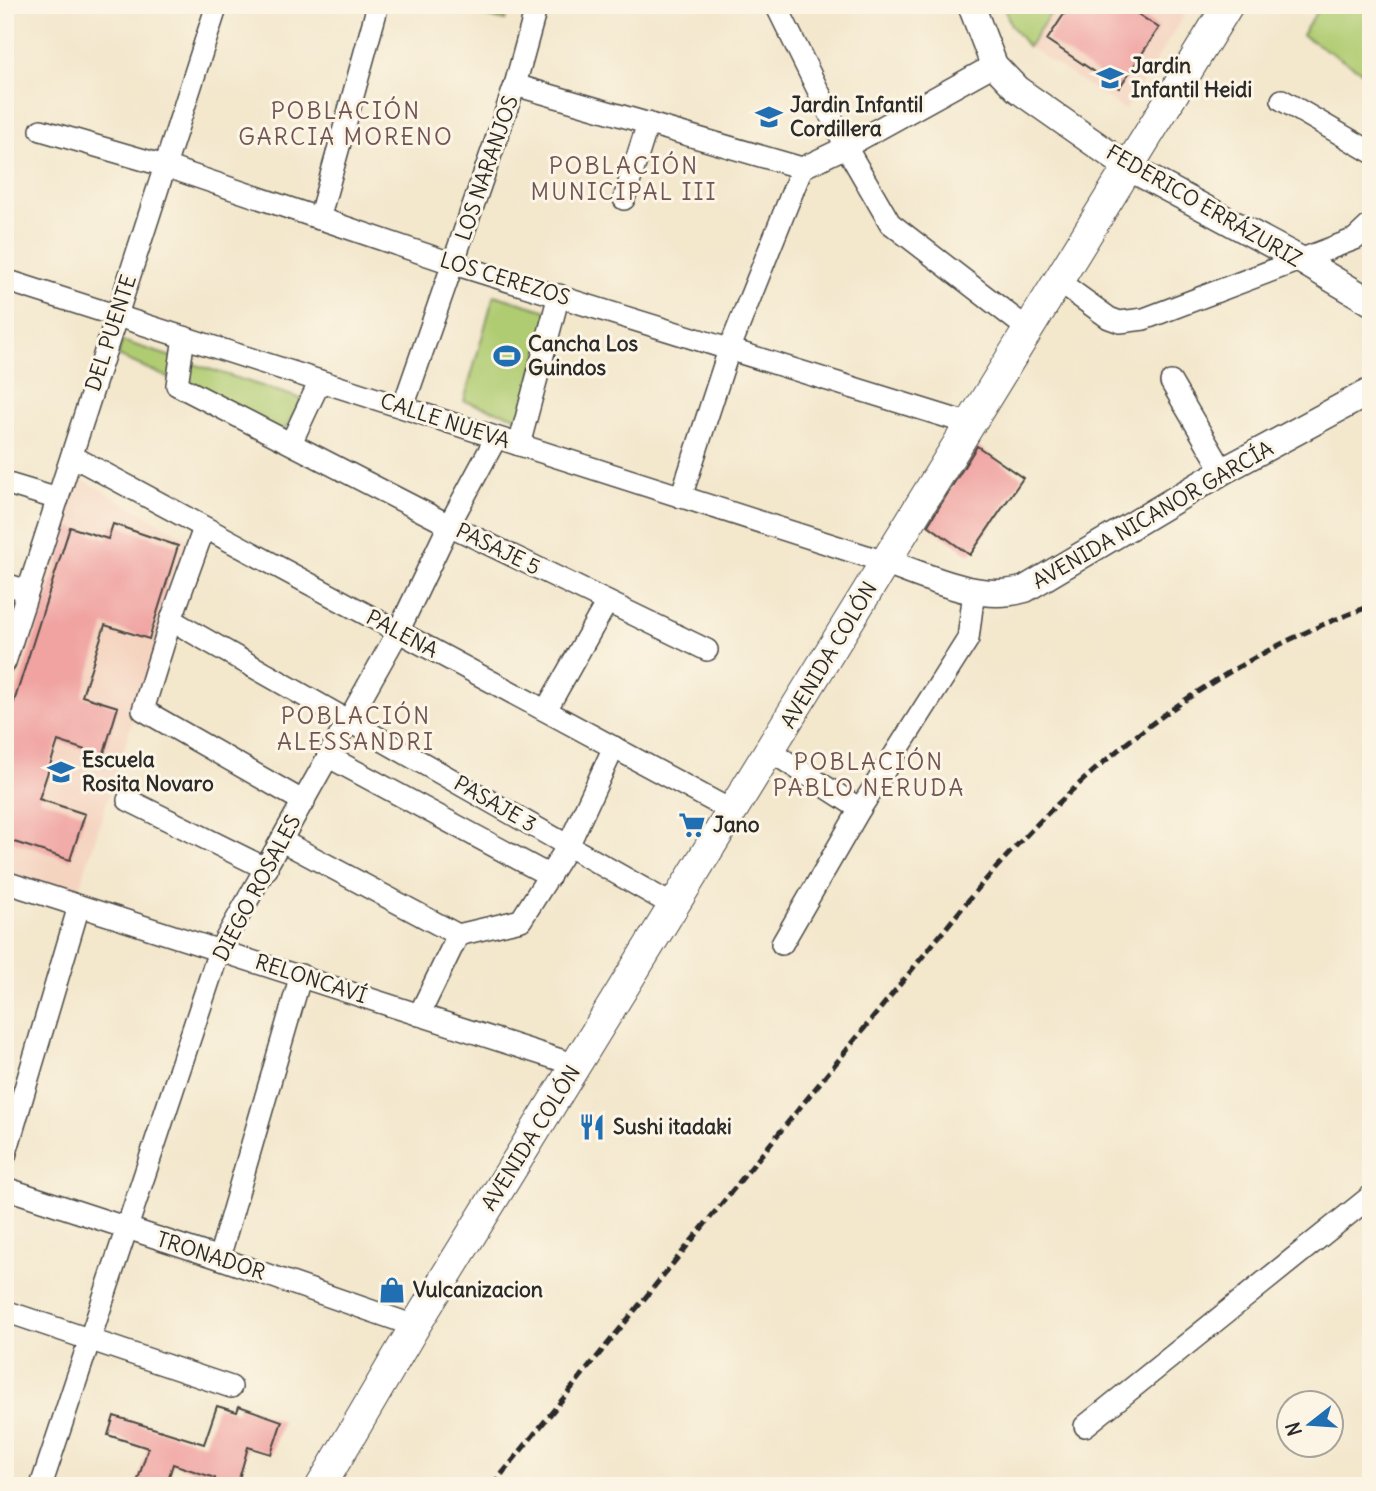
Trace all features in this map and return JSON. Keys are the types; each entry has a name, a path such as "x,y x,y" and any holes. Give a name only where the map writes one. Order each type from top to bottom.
{"main road":[{"name":"AVENIDA COLÓN","path":"321,1486 415,1326 1228,5"}],"street":[{"name":"DEL PUENTE","path":"5,662 217,5"},
{"path":"319,219 379,5"},
{"name":"LOS NARANJOS","path":"402,407 516,85 537,5"},
{"path":"776,5 846,147 890,223 1029,330"},
{"name":"FEDERICO ERRÁZURIZ","path":"971,5 994,65 1017,89 1128,167 1371,302"},
{"path":"681,497 729,350 802,169 994,65"},
{"path":"516,85 802,169"},
{"path":"1282,100 1371,152"},
{"path":"624,199 648,123"},
{"name":"LOS CEREZOS","path":"41,130 165,166 454,264 970,424"},
{"path":"1058,281 1109,318 1128,321 1144,319 1355,239 1371,224"},
{"name":"CALLE NUEVA","path":"6,284 184,337 885,562"},
{"path":"519,445 559,295"},
{"name":"PASAJE 5","path":"184,337 177,385 449,525 707,650"},
{"path":"290,443 320,381"},
{"path":"1171,382 1223,471"},
{"name":"AVENIDA NICANOR GARCÍA","path":"885,562 974,591 1005,594 1035,586 1223,471 1371,391"},
{"name":"DIEGO ROSALES","path":"41,1486 219,951 398,632 449,525 496,438"},
{"name":"PALENA","path":"72,456 732,811"},
{"path":"5,483 58,499"},
{"path":"204,528 143,710 304,802"},
{"path":"5,584 28,591"},
{"path":"782,944 860,809 968,639 974,591"},
{"path":"546,710 607,602"},
{"name":"PASAJE 3","path":"171,620 674,906"},
{"path":"282,841 458,936 521,920 568,846 614,747"},
{"path":"770,751 860,809"},
{"path":"329,757 550,876"},
{"path":"128,800 267,869"},
{"name":"RELONCAVÍ","path":"5,882 576,1065"},
{"path":"5,1156 79,906"},
{"path":"419,1015 458,936"},
{"path":"219,1258 301,975"},
{"name":"TRONADOR","path":"5,1188 415,1326"},
{"path":"1085,1426 1371,1196"},
{"path":"5,1311 232,1387"}],"shaded area":[{"name":"Jardin Infantil Heidi","path":"1056,5 1170,5 1185,14 1125,110 1029,47"},
{"name":"Escuela Rosita Novaro","path":"71,473 190,540 77,896 5,874 5,670"}],"green space":[{"path":"443,5 509,5 505,21"},
{"path":"1003,5 1056,5 1028,47 1011,25"},
{"path":"1321,5 1371,5 1371,77 1302,35"},
{"name":"Cancha Los Guindos","path":"494,295 550,312 520,418 464,401"},
{"path":"122,341 302,399 282,434 118,356"}],"building":[{"path":"1070,5 1124,5 1159,28 1119,88 1047,40"},
{"path":"977,446 1023,478 970,555 928,525"},
{"path":"113,524 178,546 149,639 105,625 82,696 118,707 103,756 58,741 39,799 85,814 70,860 5,839 5,730 70,527 108,539"},
{"path":"217,1406 237,1412 239,1406 282,1421 271,1454 248,1447 237,1486 212,1486 215,1478 173,1464 166,1486 136,1486 148,1448 108,1435 114,1416 204,1444"}],"railway":[{"path":"492,1486 976,891 1017,845 1107,760 1154,722 1205,687 1257,656 1313,629 1371,606"}],"place":[{"name":"Jardin Infantil Heidi","path":"1110,78"},
{"name":"Jardin Infantil Cordillera","path":"769,117"},
{"name":"Cancha Los Guindos","path":"507,356"},
{"name":"Escuela Rosita Novaro","path":"61,772"},
{"name":"Jano","path":"692,825"},
{"name":"Sushi itadaki","path":"592,1127"},
{"name":"Vulcanizacion","path":"392,1290"}],"district":[{"name":"POBLACIÓN GARCIA MORENO","path":"346,124"},
{"name":"POBLACIÓN MUNICIPAL III","path":"624,179"},
{"name":"POBLACIÓN ALESSANDRI","path":"356,729"},
{"name":"POBLACIÓN PABLO NERUDA","path":"869,775"}]}
